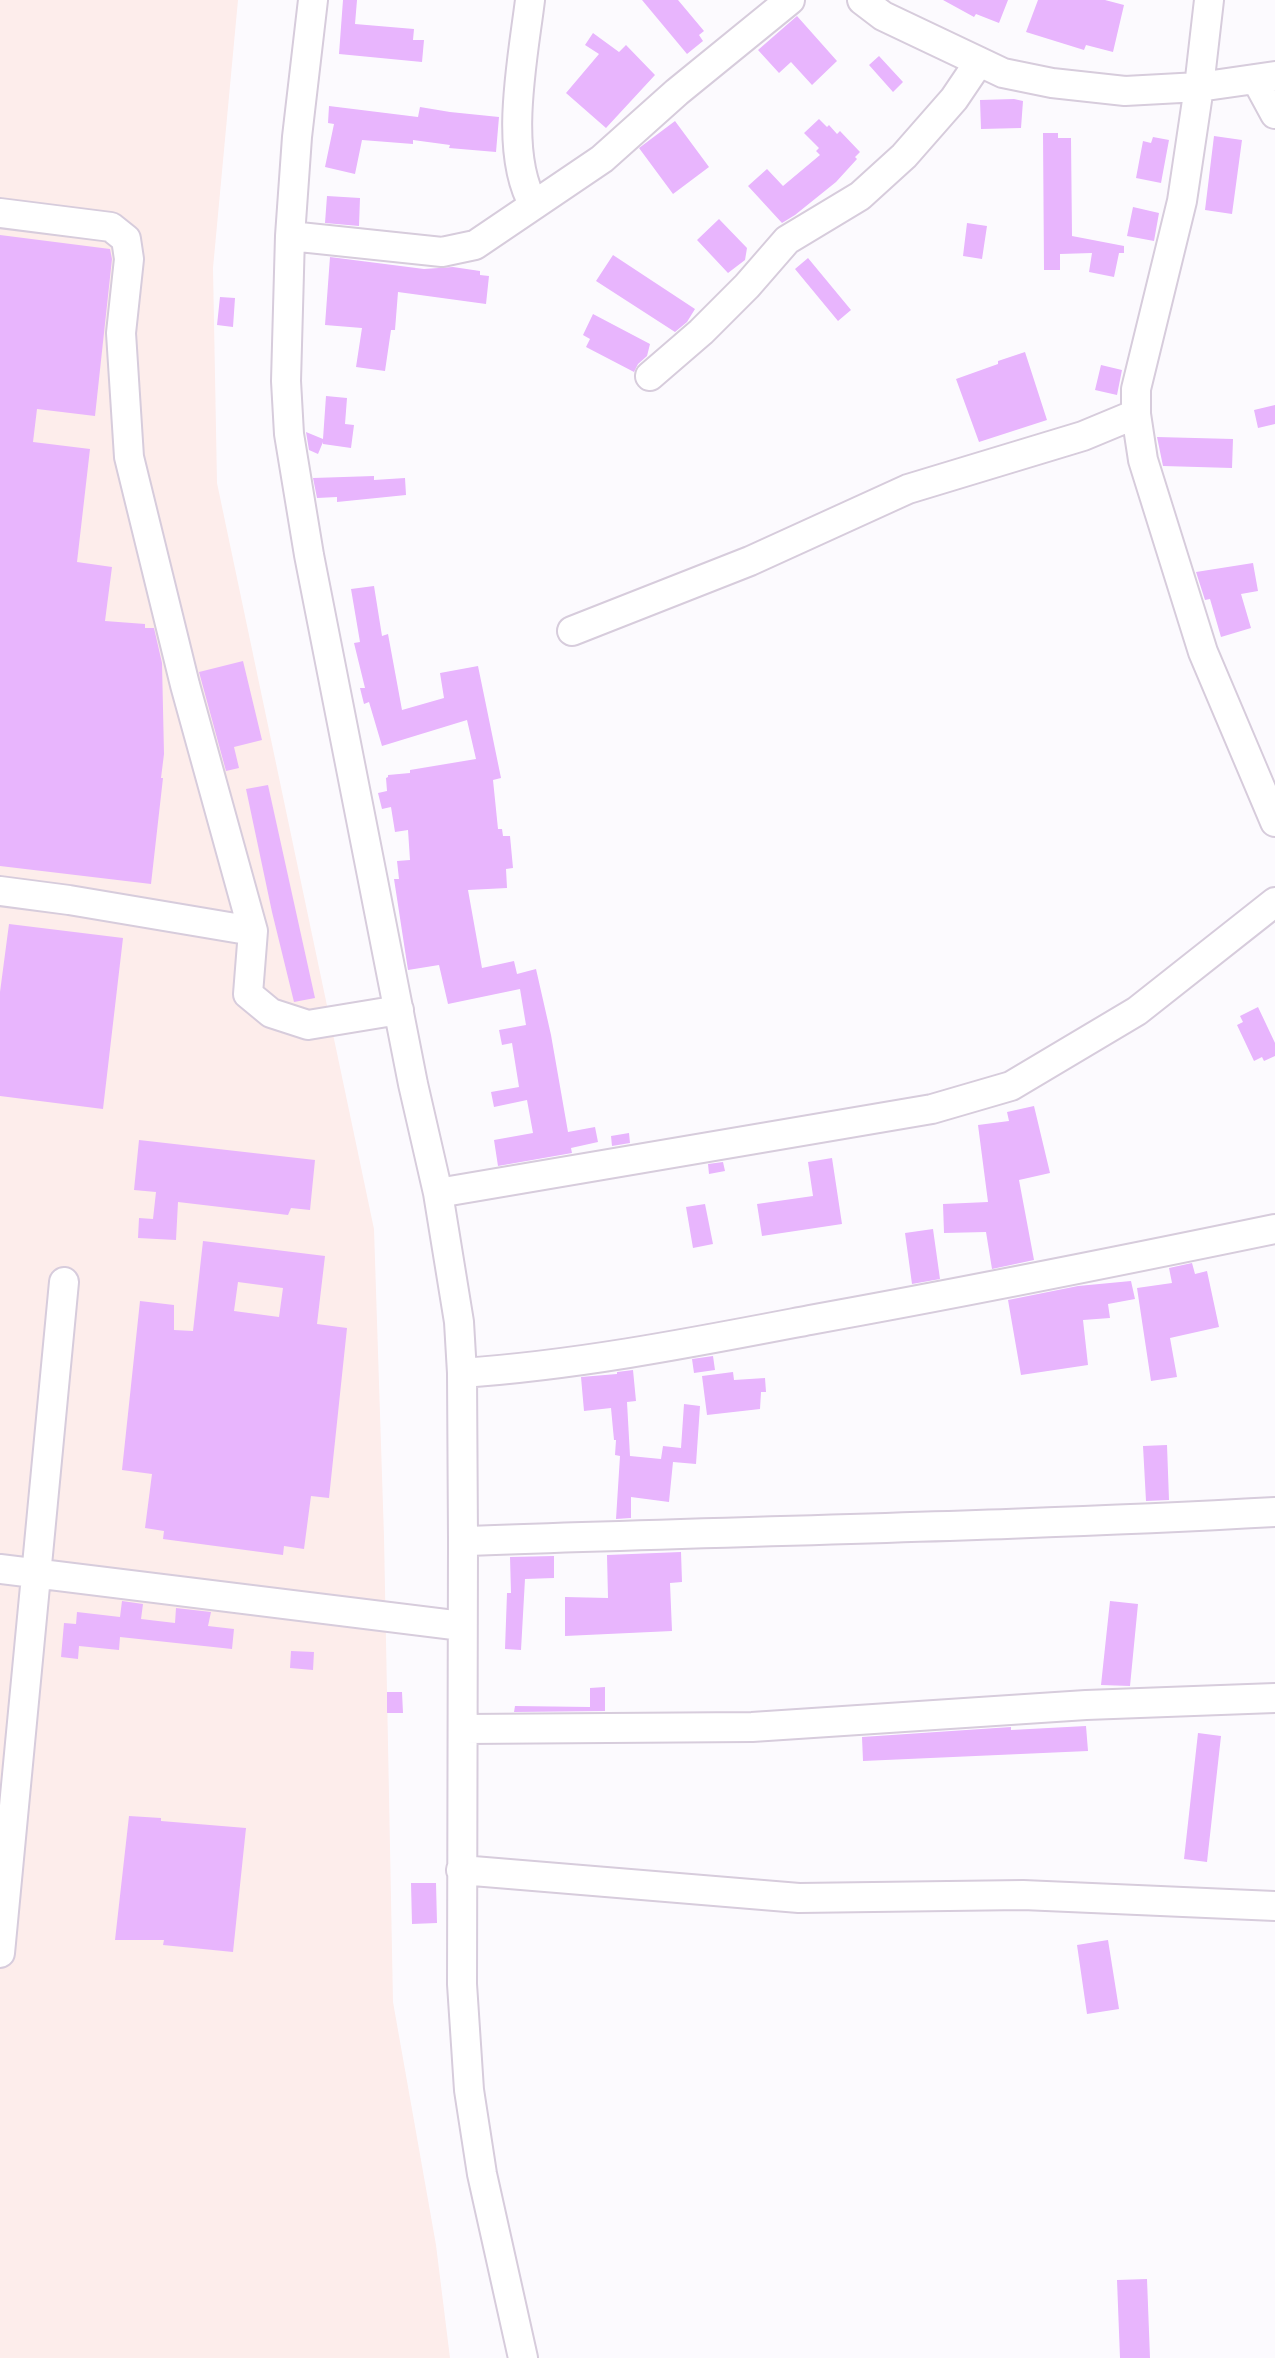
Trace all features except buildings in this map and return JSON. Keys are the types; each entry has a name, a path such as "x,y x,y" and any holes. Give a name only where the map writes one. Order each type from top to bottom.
{"street":[{"path":"313,0 297,137 290,236 286,381 289,434 309,555 413,1084 438,1193 459,1322 464,1729 462,1984 469,2090 482,2174 523,2358"},
{"path":"530,0 517,103 519,156 525,190 534,205"},
{"path":"290,236 442,252 475,245 602,159 677,92 790,0"},
{"path":"1209,0 1182,201 1136,389 1136,414 1143,460 1203,652 1275,822"},
{"path":"883,5 1003,73 1052,83 1125,91 1199,87 1266,78 1275,114"},
{"path":"650,376 701,332 787,240 860,196 904,156 954,99 979,62"},
{"path":"0,213 111,227 126,239 129,259 121,333 129,457 185,685 253,931 248,994 271,1013 308,1025 399,1010"},
{"path":"572,631 750,561 908,489 1083,436 1136,414"},
{"path":"0,891 253,931"},
{"path":"438,1193 932,1109 1011,1086 1137,1011 1275,902"},
{"path":"462,1373 522,1369 711,1339 1038,1279 1275,1229"},
{"path":"0,1953 64,1282"},
{"path":"463,1541 968,1527 1275,1512"},
{"path":"0,1569 462,1626"},
{"path":"464,1729 752,1727 1086,1705 1275,1698"},
{"path":"461,1870 799,1898 1023,1895 1275,1906"}],"shaded area":[{"path":"0,0 238,0 213,268 217,483 374,1229 384,1537 393,2002 436,2245 450,2358 0,2358"}]}
